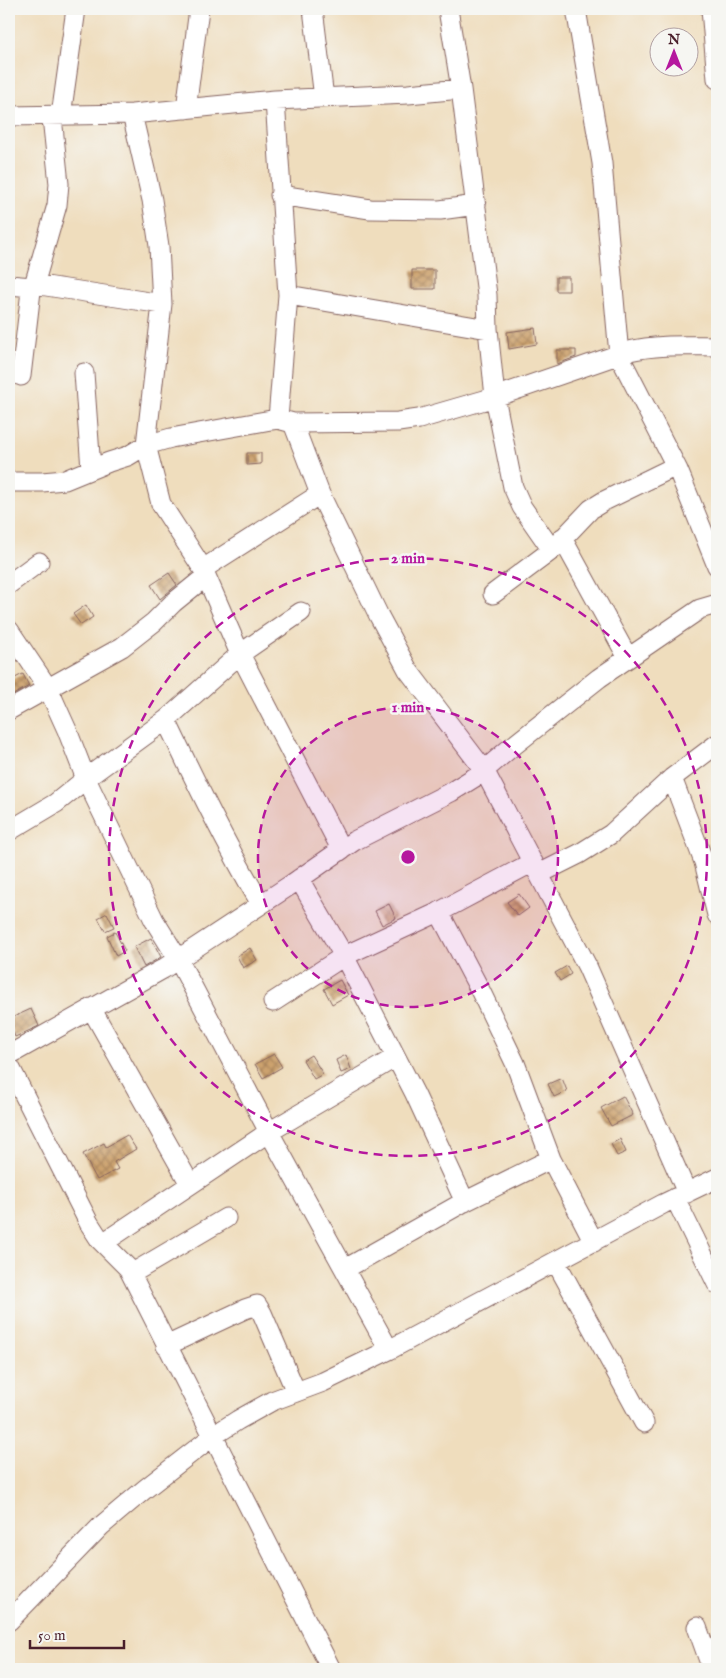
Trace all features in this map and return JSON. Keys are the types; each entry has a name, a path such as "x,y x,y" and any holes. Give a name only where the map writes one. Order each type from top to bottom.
{"street":[{"path":"21,376 30,292 58,198 56,116 76,9"},
{"path":"186,110 199,9"},
{"path":"313,9 324,98"},
{"path":"448,9 461,89 487,295 488,329 495,397 513,487 522,507 557,544 628,658"},
{"path":"576,9 602,163 619,355 676,466 717,566"},
{"path":"711,9 717,79"},
{"path":"9,116 132,114 275,100 408,94 461,89"},
{"path":"275,100 288,295 285,421 379,616 408,670 484,770 587,966 717,1284"},
{"path":"132,114 152,200 159,246 162,304 146,445 161,504 204,573 240,654 341,849"},
{"path":"280,195 370,209 440,210 476,205"},
{"path":"9,285 33,286 162,304"},
{"path":"288,295 488,329"},
{"path":"9,482 65,480 128,456 146,445 171,438 285,421 398,422 419,419 495,397 630,350 643,347 717,346"},
{"path":"84,373 91,469"},
{"path":"493,594 557,544 591,508 676,466"},
{"path":"9,710 122,647 154,622 204,573 320,494"},
{"path":"9,584 39,562"},
{"path":"9,1055 178,959 354,841 451,792 484,770 599,678 700,609 717,604"},
{"path":"9,830 56,803 166,720 240,654 301,612"},
{"path":"9,630 48,688 86,779 154,920 178,959 269,1132 389,1350"},
{"path":"166,720 226,843 261,904"},
{"path":"273,1002 344,956 536,868 579,854 612,834 672,778 717,744"},
{"path":"672,778 704,862 717,915"},
{"path":"299,879 344,956 396,1057 465,1202"},
{"path":"439,912 480,990 515,1063 551,1159 594,1242"},
{"path":"91,1008 190,1184"},
{"path":"103,1243 190,1184 197,1182 269,1132 396,1057"},
{"path":"9,1065 14,1091 89,1223 103,1243 123,1262 131,1274 331,1669"},
{"path":"344,1269 465,1202 551,1159"},
{"path":"9,1621 101,1526 213,1436 254,1410 272,1401 323,1382 389,1350 681,1195 717,1178"},
{"path":"131,1274 226,1218"},
{"path":"556,1262 644,1423"},
{"path":"166,1346 257,1305 296,1392"},
{"path":"697,1627 712,1669"}],"building":[{"path":"412,270 435,270 435,289 412,289"},
{"path":"556,277 569,277 569,291 556,291"},
{"path":"535,328 537,344 509,349 507,332"},
{"path":"557,350 576,350 576,357 557,364"},
{"path":"247,453 261,453 261,464 247,465"},
{"path":"169,573 177,585 160,599 151,585"},
{"path":"86,605 93,617 81,625 73,614"},
{"path":"23,674 29,686 13,695 9,681"},
{"path":"519,894 529,908 518,916 507,902"},
{"path":"389,904 396,918 382,925 375,911"},
{"path":"107,913 114,927 105,931 98,918"},
{"path":"115,932 125,951 116,956 107,936"},
{"path":"151,938 161,957 144,967 134,947"},
{"path":"250,948 257,960 243,968 237,956"},
{"path":"567,966 571,974 560,981 555,973"},
{"path":"340,980 348,995 332,1004 324,989"},
{"path":"31,1009 39,1026 15,1037 9,1019"},
{"path":"274,1054 282,1067 263,1078 255,1064"},
{"path":"311,1055 323,1074 314,1079 303,1060"},
{"path":"346,1055 351,1069 341,1073 336,1060"},
{"path":"562,1078 567,1091 554,1097 548,1084"},
{"path":"623,1096 633,1115 611,1126 601,1108"},
{"path":"127,1135 136,1149 114,1162 118,1169 97,1180 83,1154 104,1143 106,1147"},
{"path":"620,1139 626,1152 617,1156 611,1144"}]}
